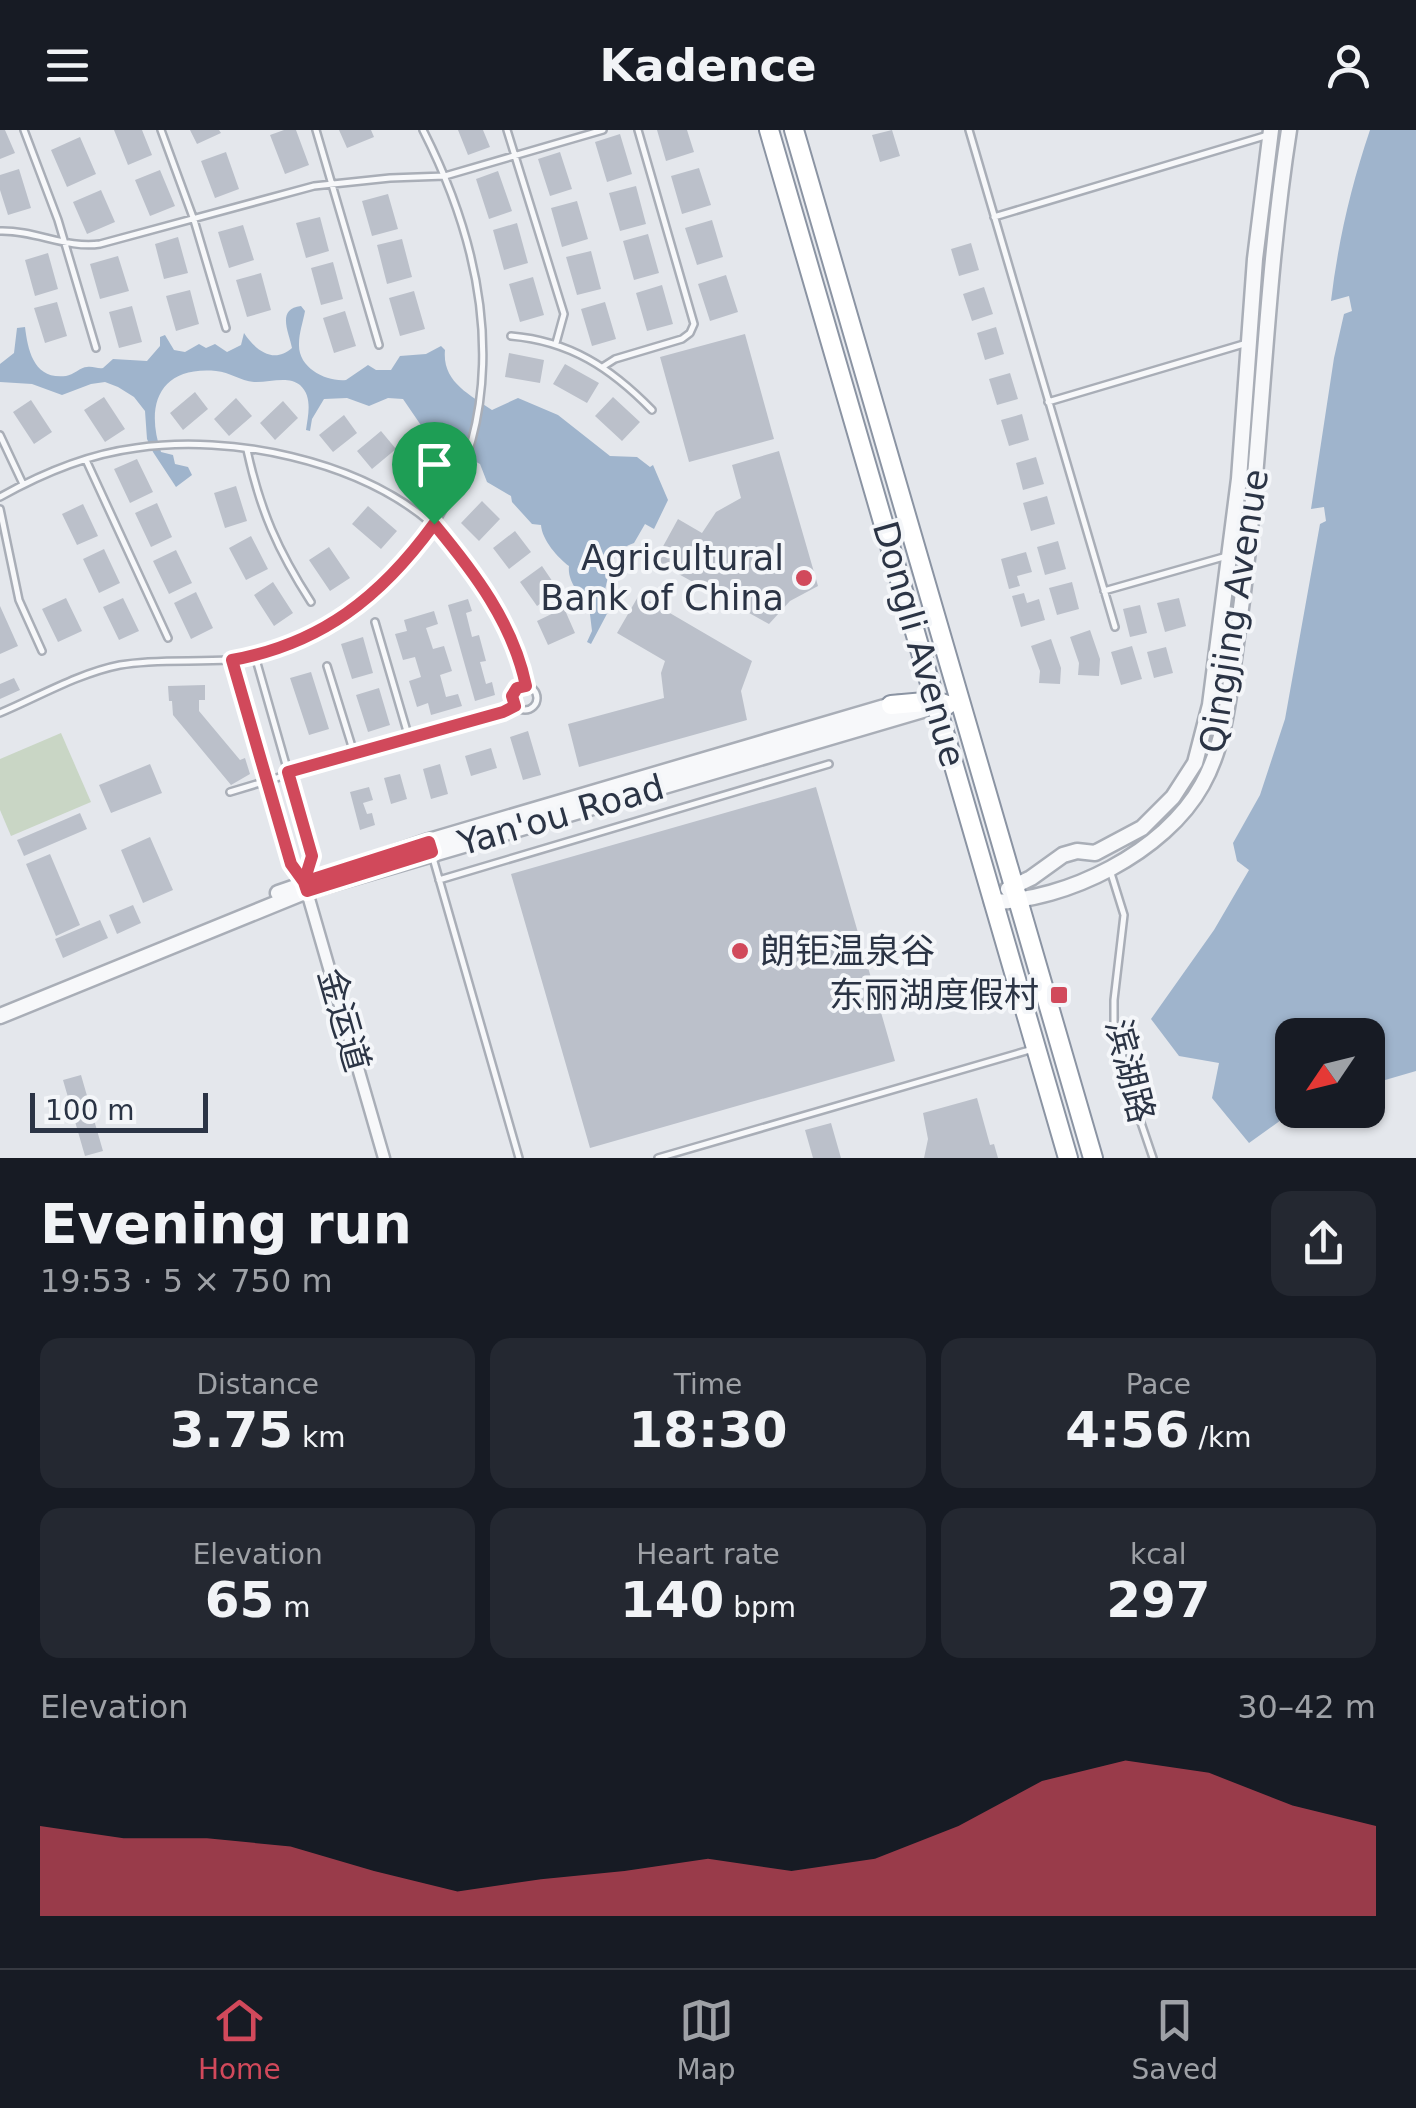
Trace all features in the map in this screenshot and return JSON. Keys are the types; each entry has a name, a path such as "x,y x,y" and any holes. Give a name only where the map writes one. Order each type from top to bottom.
{"highway":[{"name":"Dongli Avenue","path":"769,130 945,698 974,742 1093,1158"},
{"name":"Dongli Avenue","path":"794,130 945,698 950,750 1068,1158"},
{"path":"894,712 945,698"}],"street":[{"path":"1271,132 1289,132"},
{"name":"Qingjing Avenue","path":"1017,893 1063,855 1077,851 1095,853 1119,842 1158,814 1190,772 1206,722 1230,555 1262,192 1271,132"},
{"name":"Qingjing Avenue","path":"992,902 1017,893 1078,886 1159,838 1190,804 1212,765 1223,726 1248,555 1274,253 1289,132"},
{"path":"1249,343 1267,344"},
{"path":"1230,555 1248,555"},
{"path":"894,712 928,723 950,750"},
{"name":"Yan'ou Road","path":"0,1012 305,887 894,712"},
{"path":"1206,722 1223,726"},
{"name":"金运道","path":"305,887 384,1158"}],"lane":[{"path":"24,130 64,241 96,348"},
{"path":"161,130 194,220 226,328"},
{"path":"316,130 380,345"},
{"path":"0,713 118,666 232,660 306,639 348,612 407,561 434,524 461,475 482,395 485,364 475,270 460,210 424,130"},
{"path":"507,130 564,314 556,343"},
{"path":"0,231 21,231 83,246 100,244 334,183 445,176 604,130"},
{"path":"604,366 682,339 694,324 638,130"},
{"path":"969,130 1115,627"},
{"path":"994,217 1271,132"},
{"path":"511,336 556,343 604,366 652,410"},
{"path":"1048,402 1249,343"},
{"path":"0,436 23,484"},
{"path":"0,497 86,460 137,448 246,450 333,467 378,486 434,524 490,598 522,665 526,686"},
{"path":"246,450 271,534 310,602"},
{"path":"86,460 168,638"},
{"path":"0,509 19,600 42,651"},
{"path":"1104,591 1230,555"},
{"path":"374,622 408,738"},
{"path":"255,656 312,856 305,887"},
{"path":"232,660 291,864 305,887"},
{"path":"327,666 354,753"},
{"path":"230,792 515,706 527,710 534,706 536,691 526,686"},
{"path":"515,706 514,692 526,686"},
{"path":"439,880 829,764"},
{"path":"430,847 520,1158"},
{"name":"滨湖路","path":"1109,867 1124,915 1114,1022 1134,1105 1153,1158"},
{"path":"658,1158 1036,1048"}],"green space":[{"path":"61,733 91,802 11,836 0,810 0,759"}],"water":[{"path":"1370,130 1416,130 1416,1071 1385,1080 1385,1018 1275,1018 1275,1124 1249,1143 1212,1098 1219,1063 1179,1056 1151,1019 1214,930 1249,870 1237,861 1233,843 1260,795 1285,719 1320,524 1326,521 1324,507 1311,509 1334,358 1344,314 1352,311 1349,296 1331,301 1357,172"},
{"path":"301,306 305,311 300,353 308,366 322,376 346,380 368,365 376,370 391,370 400,356 426,354 441,346 452,379 492,410 518,398 558,415 610,456 637,457 650,467 653,465 668,500 654,529 645,524 634,543 613,560 600,604 609,610 591,644 587,642 592,631 589,606 572,583 569,566 547,542 541,525 532,524 511,496 487,482 480,464 429,437 403,399 388,398 369,406 347,398 324,399 310,431 306,430 307,395 295,382 254,382 216,371 181,375 161,392 155,419 161,452 173,455 175,464 188,467 192,475 176,487 147,439 145,411 134,397 118,387 105,382 91,384 62,395 32,384 0,382 0,364 14,353 17,328 25,327 31,354 40,369 66,376 85,367 103,368 113,359 147,361 165,335 174,350 185,352 199,344 206,348 215,344 227,352 241,345 244,333 260,350 279,355 292,348 286,316"}],"building":[{"path":"0,130 5,130 15,153 0,159"},
{"path":"114,130 142,130 152,155 128,165"},
{"path":"190,130 219,130 221,133 197,144"},
{"path":"296,130 309,165 285,174 270,135"},
{"path":"339,130 371,130 374,137 347,148"},
{"path":"458,130 483,130 490,147 468,155"},
{"path":"657,130 687,130 694,152 666,161"},
{"path":"892,130 900,156 880,162 872,135"},
{"path":"620,134 632,174 607,182 595,142"},
{"path":"80,137 96,174 67,187 51,150"},
{"path":"226,152 239,189 215,198 201,161"},
{"path":"560,152 572,189 550,196 538,159"},
{"path":"699,168 711,205 682,214 671,176"},
{"path":"19,169 31,208 8,215 0,175"},
{"path":"160,170 175,206 150,216 135,180"},
{"path":"498,171 512,211 489,219 476,179"},
{"path":"636,186 646,224 620,231 609,193"},
{"path":"101,190 115,222 87,234 73,202"},
{"path":"388,194 398,229 372,236 362,201"},
{"path":"577,201 588,239 562,247 551,208"},
{"path":"320,217 329,251 306,258 296,223"},
{"path":"712,220 723,257 697,265 685,228"},
{"path":"517,223 528,263 504,270 493,230"},
{"path":"243,225 254,260 229,268 218,232"},
{"path":"648,234 659,273 634,280 623,241"},
{"path":"178,237 188,273 164,279 155,244"},
{"path":"402,239 412,277 387,284 377,245"},
{"path":"971,243 979,270 959,276 951,249"},
{"path":"591,251 601,289 577,295 566,257"},
{"path":"48,253 58,289 35,296 25,260"},
{"path":"118,256 129,291 100,299 90,264"},
{"path":"333,262 343,299 321,305 311,268"},
{"path":"261,273 271,310 247,317 236,280"},
{"path":"726,275 738,312 710,321 698,284"},
{"path":"533,277 544,315 520,322 509,284"},
{"path":"662,285 673,324 647,331 636,293"},
{"path":"984,287 993,314 972,321 963,294"},
{"path":"190,290 199,324 176,331 166,296"},
{"path":"414,291 425,329 400,336 389,298"},
{"path":"57,302 67,336 45,343 34,308"},
{"path":"605,302 616,339 592,346 581,309"},
{"path":"132,306 142,342 119,348 109,312"},
{"path":"345,311 356,346 334,353 323,318"},
{"path":"996,327 1004,354 985,360 977,333"},
{"path":"745,334 774,439 689,462 660,357"},
{"path":"509,353 544,360 540,383 505,377"},
{"path":"565,364 599,383 587,403 553,384"},
{"path":"1010,373 1018,399 997,405 989,379"},
{"path":"195,392 208,409 183,430 170,413"},
{"path":"104,397 125,429 105,442 84,410"},
{"path":"613,397 640,422 622,441 595,416"},
{"path":"236,398 252,416 229,436 214,419"},
{"path":"31,400 52,432 34,444 13,412"},
{"path":"283,401 298,418 275,440 260,423"},
{"path":"1022,414 1029,440 1009,446 1001,420"},
{"path":"344,415 357,433 333,452 319,435"},
{"path":"381,431 396,449 372,469 357,451"},
{"path":"779,451 818,586 790,601 769,624 655,561 678,519 702,533 716,512 741,498 732,465"},
{"path":"421,452 435,469 409,489 396,472"},
{"path":"1036,457 1044,484 1023,490 1016,463"},
{"path":"137,459 153,492 130,503 114,469"},
{"path":"236,486 247,521 225,528 214,493"},
{"path":"1047,496 1055,524 1031,531 1023,503"},
{"path":"482,501 500,519 479,541 461,523"},
{"path":"157,503 172,537 151,547 135,513"},
{"path":"83,504 98,536 77,545 62,514"},
{"path":"368,506 397,531 381,549 352,524"},
{"path":"515,531 531,552 509,569 493,548"},
{"path":"251,536 268,569 246,580 229,548"},
{"path":"1058,541 1066,569 1045,575 1037,547"},
{"path":"329,547 350,578 330,591 309,560"},
{"path":"104,549 120,583 99,593 83,559"},
{"path":"176,550 192,583 169,594 153,561"},
{"path":"1026,552 1032,572 1017,576 1020,586 1009,589 1001,559"},
{"path":"542,566 559,591 537,606 520,582"},
{"path":"273,582 293,613 274,626 254,595"},
{"path":"1072,582 1079,609 1057,615 1049,588"},
{"path":"196,592 213,628 191,639 174,603"},
{"path":"1024,593 1027,603 1039,599 1045,620 1021,627 1012,596"},
{"path":"639,595 752,661 741,691 747,720 579,767 568,724 664,698 661,673 665,661 617,633"},
{"path":"66,598 82,631 58,642 42,609"},
{"path":"123,598 139,631 119,640 103,607"},
{"path":"1179,598 1186,626 1165,632 1157,603"},
{"path":"468,599 472,611 466,613 472,637 479,635 486,661 480,662 486,684 492,682 495,695 475,701 448,605"},
{"path":"1140,605 1147,633 1130,637 1123,609"},
{"path":"0,606 18,646 0,654"},
{"path":"564,608 575,633 548,645 537,621"},
{"path":"434,611 438,624 426,628 433,649 444,646 452,671 440,675 446,697 458,694 462,706 431,715 428,703 417,707 409,681 421,677 415,657 403,660 395,634 407,631 404,620"},
{"path":"1090,630 1100,659 1099,676 1078,675 1079,663 1070,637"},
{"path":"363,637 373,673 352,679 341,644"},
{"path":"1051,639 1061,668 1060,684 1039,683 1040,671 1031,646"},
{"path":"1132,646 1142,679 1121,685 1111,652"},
{"path":"1166,647 1173,673 1154,678 1147,652"},
{"path":"311,672 329,729 309,735 290,678"},
{"path":"14,678 20,690 0,699 0,684"},
{"path":"205,685 205,700 199,700 199,711 240,760 245,758 250,774 231,785 173,715 169,701 168,686"},
{"path":"379,688 390,725 368,732 356,695"},
{"path":"528,731 541,775 523,780 510,737"},
{"path":"491,748 497,768 471,776 465,756"},
{"path":"150,764 162,793 111,813 99,785"},
{"path":"440,764 448,794 431,799 423,769"},
{"path":"400,774 407,799 391,804 384,778"},
{"path":"369,787 373,800 363,803 367,814 372,813 375,825 360,830 350,792"},
{"path":"816,787 895,1061 590,1148 511,874"},
{"path":"80,813 87,829 24,856 17,840"},
{"path":"150,837 173,890 143,903 121,850"},
{"path":"50,854 80,925 56,936 26,864"},
{"path":"133,905 141,923 117,934 109,915"},
{"path":"100,920 108,938 63,958 55,939"},
{"path":"81,1075 103,1151 85,1156 63,1080"},
{"path":"977,1098 990,1145 994,1144 998,1158 924,1158 928,1139 923,1113"},
{"path":"831,1123 841,1158 813,1158 805,1130"}],"place":[{"name":"Agricultural Bank of China","path":"804,578"},
{"name":"朗钜温泉谷","path":"740,951"},
{"name":"东丽湖度假村","path":"1059,995"}],"route":[{"path":"434,524 407,561 371,596 337,620 272,653 232,660 291,864 304,882 429,842 432,852 307,891 304,882 312,856 288,772 503,712 515,706 512,696 517,688 526,686 522,665 490,598 434,524"}]}
